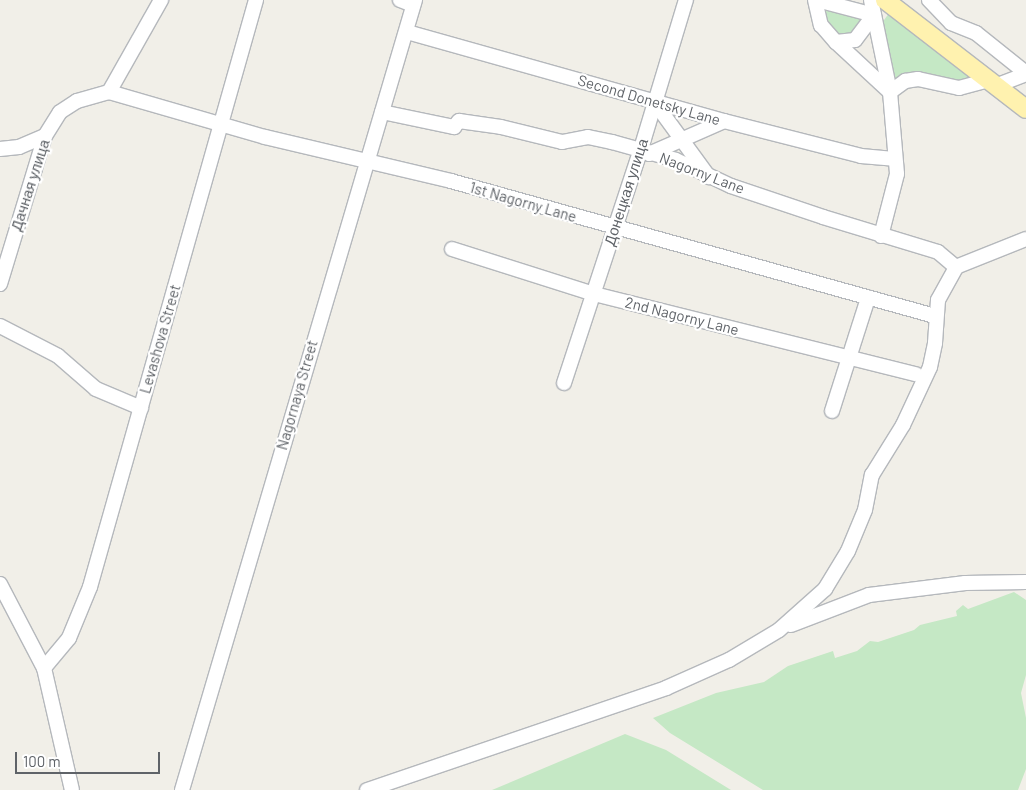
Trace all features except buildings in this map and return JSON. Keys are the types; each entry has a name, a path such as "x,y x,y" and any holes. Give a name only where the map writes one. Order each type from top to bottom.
{"main road":[{"path":"891,2 1026,109"}],"street":[{"path":"109,92 161,0"},
{"name":"Levashova Street","path":"44,668 69,638 90,588 256,0"},
{"path":"400,0 414,3"},
{"name":"Донецкая улица","path":"564,383 614,228 645,153 655,103 686,0"},
{"path":"874,16 816,0 821,24 836,42 890,92"},
{"path":"871,0 890,92 894,159 897,174 881,236"},
{"path":"929,0 951,23 976,33 1026,73"},
{"name":"Nagornaya Street","path":"182,790 365,162 407,32 414,3"},
{"path":"836,42 856,40 874,16"},
{"name":"Second Donetsky Lane","path":"407,32 724,121 860,156 894,159"},
{"path":"890,92 905,81 918,79 959,88 992,83 1026,73"},
{"name":"1st Nagorny Lane","path":"109,92 365,162 451,181 935,316"},
{"name":"Дачная улица","path":"0,284 45,136 60,112 77,101 109,92"},
{"path":"655,103 710,177"},
{"name":"Nagorny Lane","path":"382,112 454,127 459,120 501,127 562,142 588,137 676,160 710,177 881,236 938,252 956,267"},
{"path":"645,153 682,140 724,121"},
{"path":"694,156 695,142 700,132"},
{"path":"0,149 19,147 45,136"},
{"path":"367,790 657,691 729,660 782,627 825,589 848,551 865,510 872,475 903,425 930,367 936,343 935,316 938,300 956,267 1026,239"},
{"name":"2nd Nagorny Lane","path":"452,249 594,294 916,374"},
{"path":"832,411 868,298"},
{"path":"0,326 58,356 96,389 141,408"},
{"path":"782,627 869,595 965,583 1026,582"},
{"path":"0,584 44,668 72,790"}],"green space":[{"path":"819,5 868,19 853,38 832,35"},
{"path":"889,13 977,80 966,84 892,83 882,23"},
{"path":"1014,592 1026,600 1026,675 1021,693 1026,718 1026,769 1018,790 763,790 670,733 653,718 716,693 764,682 788,666 833,651 835,658 857,651 870,641 878,642 914,630 920,625 957,616 956,611 963,605 968,609"},
{"path":"625,734 666,750 731,790 492,790"}]}
